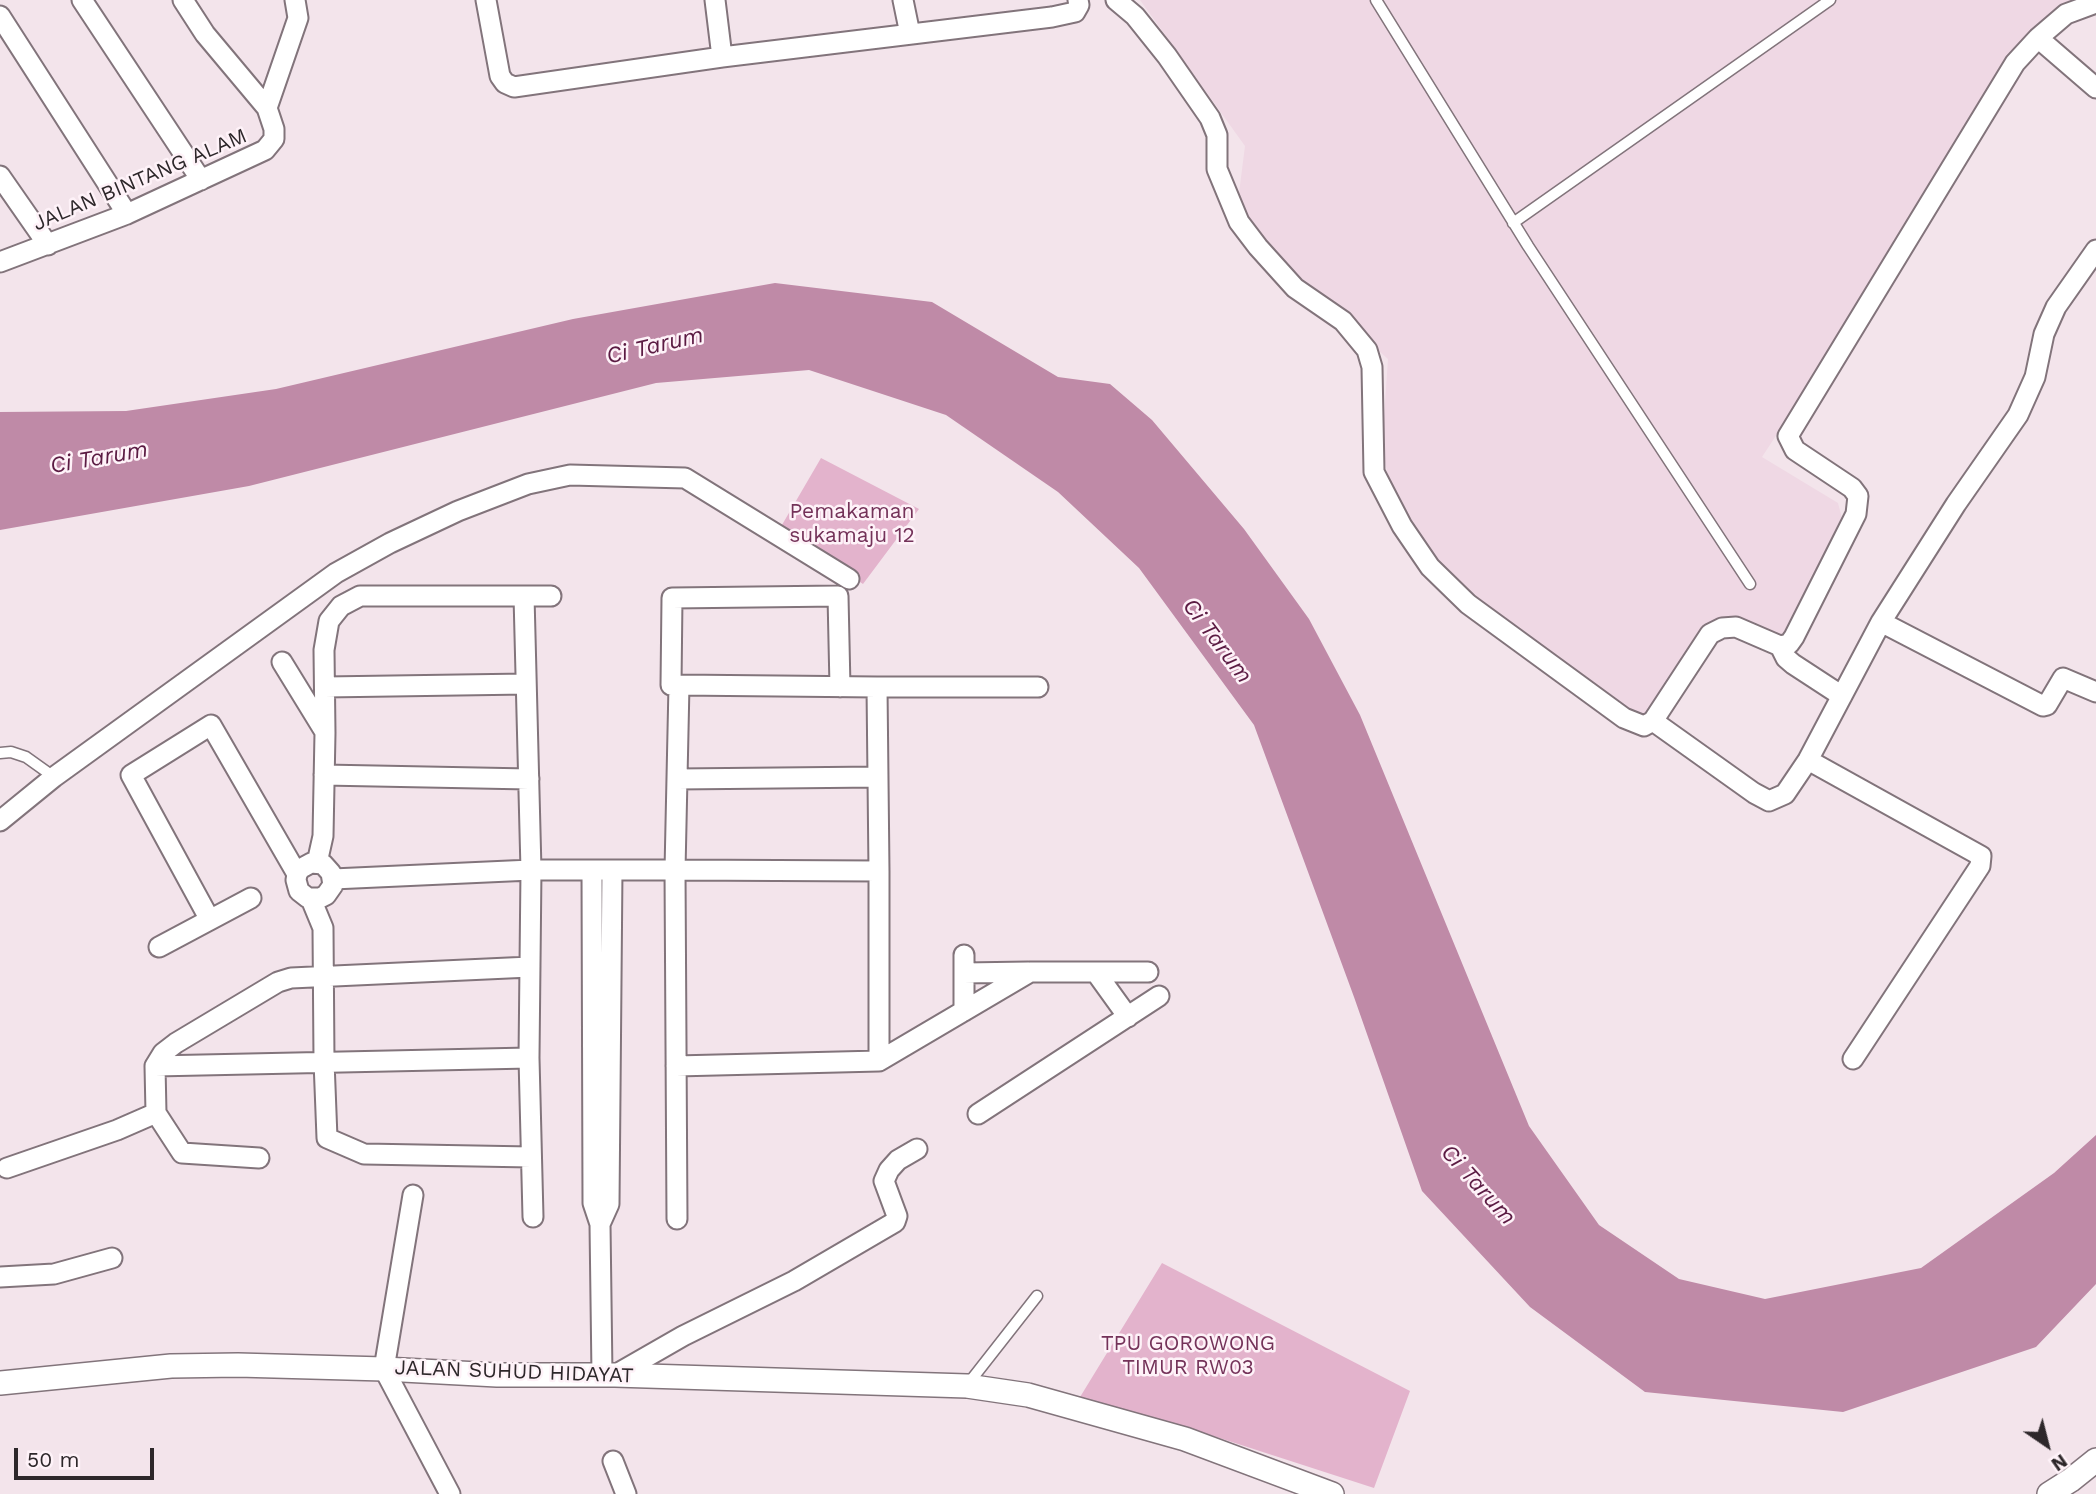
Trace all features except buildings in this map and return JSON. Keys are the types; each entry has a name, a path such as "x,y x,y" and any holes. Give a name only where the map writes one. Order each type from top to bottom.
{"street":[{"path":"82,0 201,180"},
{"path":"183,0 205,34 267,108"},
{"name":"JALAN BINTANG ALAM","path":"0,262 127,214 265,150 274,139 274,129 267,108 298,18 295,0"},
{"path":"715,0 722,57"},
{"path":"903,0 910,34"},
{"path":"492,1 500,76 505,83 514,87 722,57 1052,18 1074,12 1079,5 1078,0"},
{"path":"1116,0 1135,16 1167,56 1210,118 1217,135 1217,169 1239,222 1296,288 1343,321 1367,351 1372,367 1374,472 1402,526 1430,567 1468,604 1624,718 1644,726 1653,721 1710,634 1722,628 1736,627 1780,646 1789,644 1794,637 1856,514 1858,496 1852,488 1795,450 1788,436 2015,63 2066,14 2096,3"},
{"path":"0,16 127,214"},
{"path":"2038,38 2096,89"},
{"path":"0,176 48,245"},
{"path":"1653,721 1754,793 1769,801 1784,794 1808,760 1881,622 1956,504 2018,415 2035,377 2044,334 2056,307 2096,250"},
{"path":"0,821 54,777 337,573 390,543 458,511 528,484 570,475 685,478 849,579"},
{"path":"317,863 323,836 326,733 324,641 329,621 341,606 360,596 551,596"},
{"path":"524,596 531,870 529,1058 533,1217"},
{"path":"840,687 838,596 671,598 671,685 840,687 1038,687"},
{"path":"1881,622 2043,706 2047,705 2063,678 2096,692"},
{"path":"1780,646 1786,658 1793,664 1842,696"},
{"path":"282,662 326,733"},
{"path":"325,687 526,684"},
{"path":"677,1219 675,870 679,685"},
{"path":"877,687 879,1061"},
{"path":"210,920 131,775 211,724 297,874"},
{"path":"1808,760 1981,856 1980,866 1853,1059"},
{"path":"324,775 529,779"},
{"path":"677,779 878,777"},
{"path":"531,1157 364,1154 327,1138 323,891 328,868 317,863 305,865 297,874 299,891 323,891 531,870 879,871"},
{"path":"602,870 609,1204 600,1224 608,1375 794,1281 895,1222 897,1216 884,1181 898,1160 917,1149"},
{"path":"159,947 251,898"},
{"path":"964,1011 964,964 1030,972 1148,972"},
{"path":"259,1158 182,1153 156,1113 155,1066 163,1053 278,982 291,978 530,967"},
{"path":"676,1066 879,1061 1030,972"},
{"path":"1097,974 1128,1017"},
{"path":"978,1114 1159,996"},
{"path":"155,1066 529,1058"},
{"path":"7,1168 117,1130 156,1113"},
{"path":"413,1195 384,1368 450,1494"},
{"path":"0,1277 54,1274 112,1258"},
{"name":"JALAN SUHUD HIDAYAT","path":"0,1383 171,1366 237,1365 384,1368 497,1375 608,1375 967,1386 1028,1395 1185,1439 1332,1494"},
{"path":"2049,1494 2096,1460"},
{"path":"613,1461 626,1494"}],"lane":[{"path":"1376,0 1513,223 1750,584"},
{"path":"1513,223 1830,0"},
{"path":"0,752 26,757 54,777"},
{"path":"967,1386 1037,1296"}],"shaded area":[{"path":"1140,0 2096,0 2023,58 1762,457 1838,503 1846,534 1788,641 1720,620 1643,733 1469,614 1392,496 1382,447 1388,359 1282,266 1238,201 1245,146"}],"green space":[{"name":"Pemakaman sukamaju 12","path":"821,458 919,509 863,584 779,530"},
{"name":"TPU GOROWONG TIMUR RW03","path":"1162,1263 1410,1391 1374,1488 1201,1432 1077,1402"}],"water":[{"name":"Ci Tarum","path":"775,283 932,302 1058,377 1110,384 1152,420 1244,529 1309,619 1360,715 1529,1126 1599,1225 1679,1279 1765,1299 1921,1268 2054,1173 2096,1135 2096,1284 2036,1347 1843,1412 1645,1392 1530,1307 1422,1191 1254,725 1139,568 1058,492 946,415 809,370 656,383 249,486 0,530 0,412 126,411 276,389 573,319"}]}
